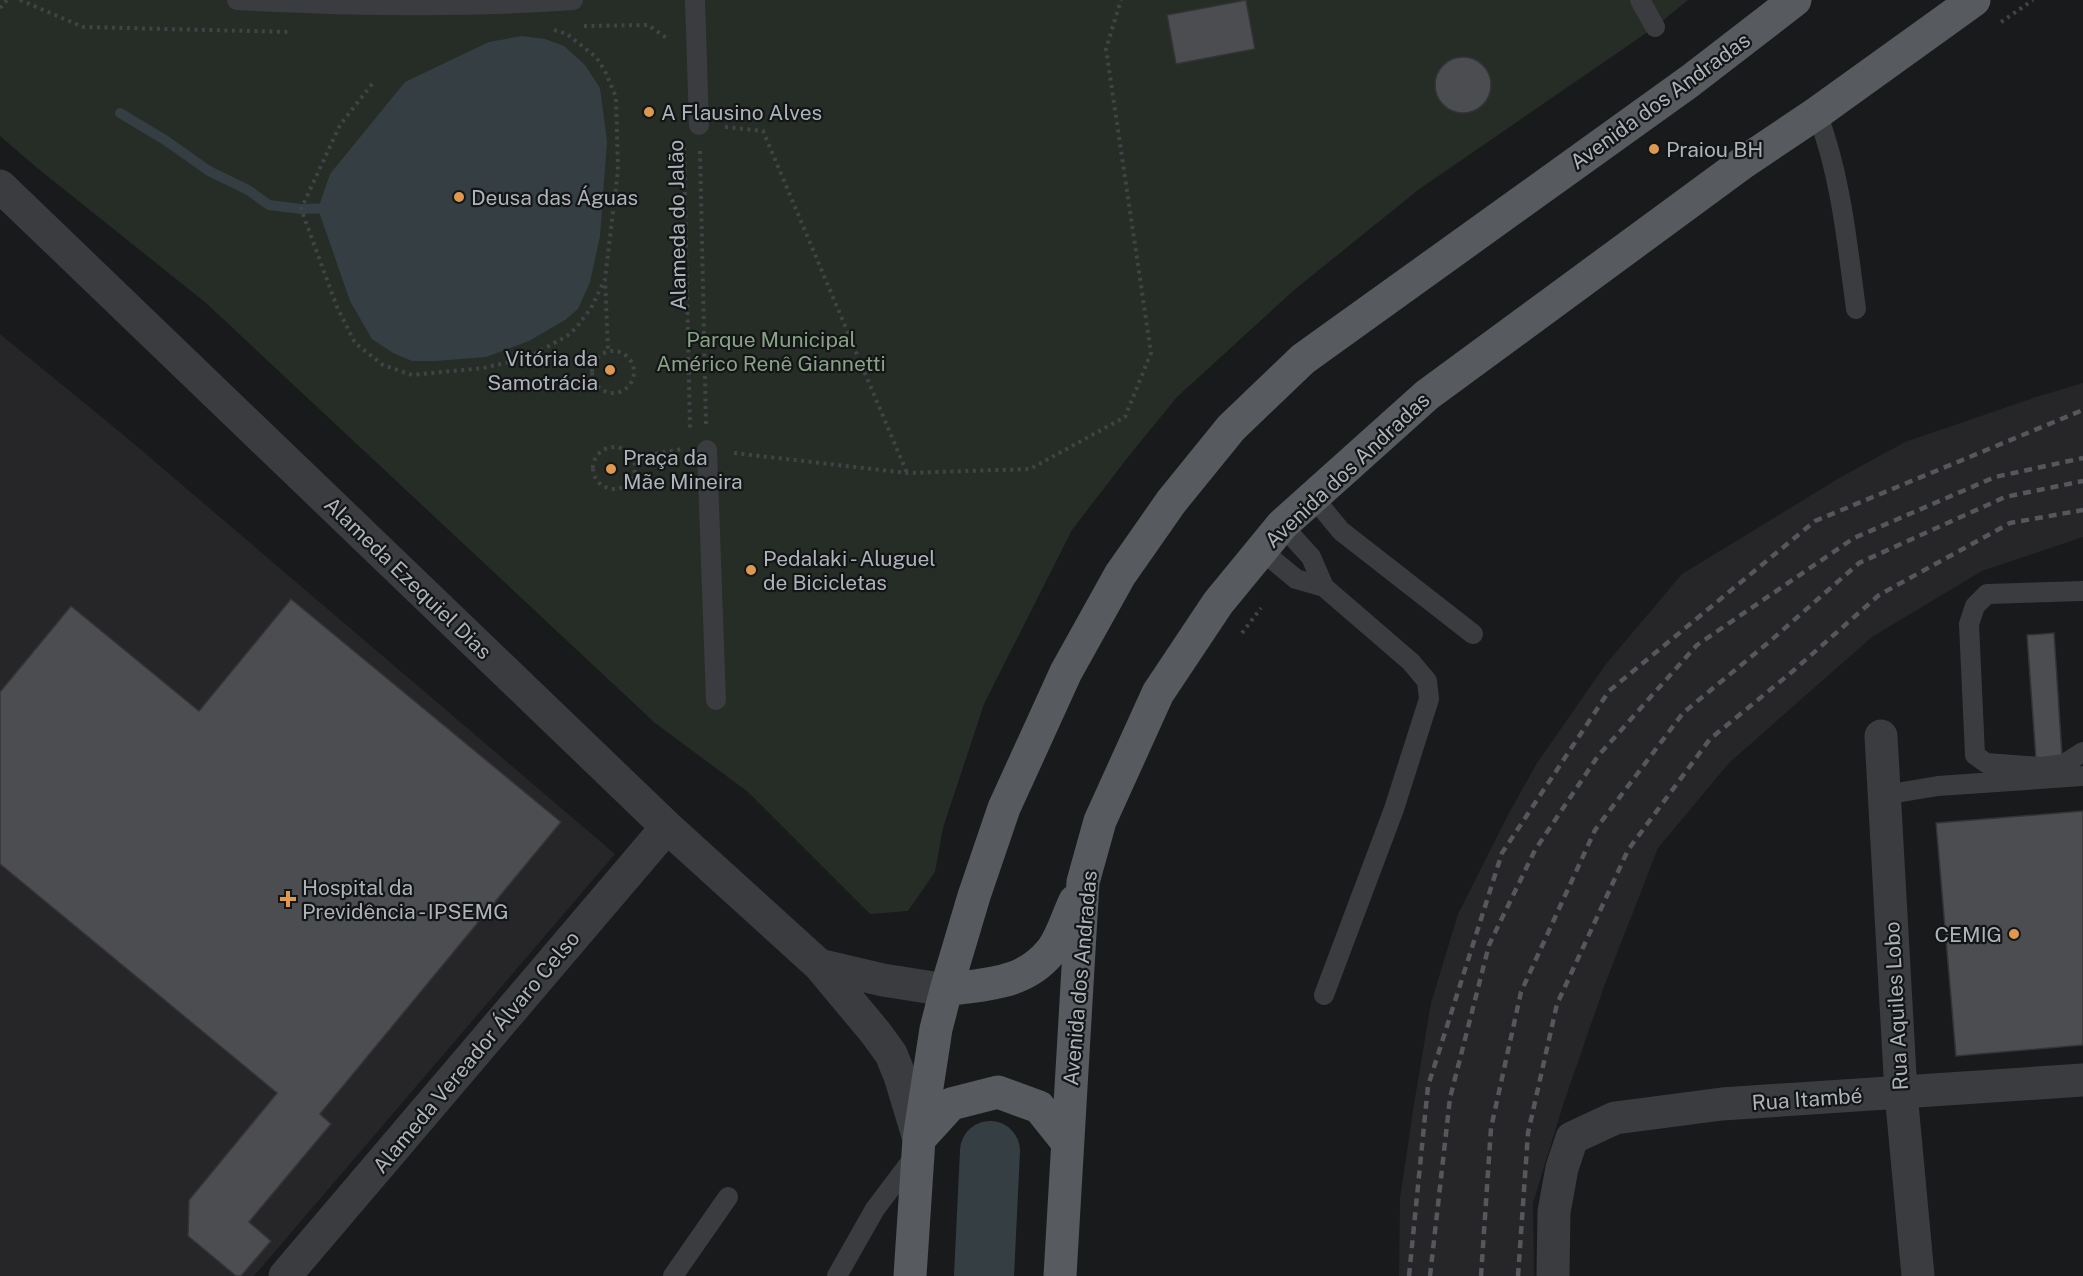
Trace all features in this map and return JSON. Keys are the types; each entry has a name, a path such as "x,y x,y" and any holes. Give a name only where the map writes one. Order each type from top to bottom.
{"main road":[{"name":"Avenida dos Andradas","path":"910,1276 919,1145 936,1029 974,896 1005,808 1066,672 1120,575 1171,502 1231,428 1303,359 1690,81 1795,0"},
{"name":"Avenida dos Andradas","path":"1060,1276 1083,882 1100,821 1158,693 1218,603 1282,525 1427,395 1744,162 1817,113 1974,0"},
{"path":"946,990 1006,981 1031,972 1053,950 1083,882"},
{"path":"919,1145 951,1104 998,1092 1039,1107 1067,1142"}],"street":[{"name":"Alameda Ezequiel Dias","path":"0,186 667,827 819,965 891,1054 900,1076 919,1145"},
{"name":"Rua Aquiles Lobo","path":"1881,736 1901,1093 1918,1276"},
{"name":"Alameda Vereador Álvaro Celso","path":"285,1276 667,827"},
{"name":"Alameda Ezequiel Dias","path":"819,965 884,980 946,990"},
{"name":"Rua Itambé","path":"1553,1276 1554,1212 1562,1168 1572,1138 1615,1118 1722,1104 2083,1080"}],"lane":[{"path":"237,0 308,4 500,5 573,0"},
{"name":"Alameda do Jalão","path":"695,0 699,125"},
{"path":"1640,0 1654,27"},
{"path":"1817,113 1829,143 1840,192 1856,309"},
{"path":"699,449 716,700"},
{"path":"1313,497 1341,531 1473,634"},
{"path":"1282,525 1311,557 1324,586 1411,662 1427,681 1429,699 1394,809 1324,995"},
{"path":"1261,550 1296,579 1324,586"},
{"path":"2083,591 1987,594 1975,606 1969,624 1975,755 1986,763 2042,767 2064,764 2083,753"},
{"path":"1884,795 1938,786 2083,776"},
{"path":"837,1276 875,1209 919,1145"},
{"path":"673,1276 728,1197"}],"path":[{"path":"0,8 7,0"},
{"path":"20,0 83,27 292,32"},
{"path":"633,458 699,449 907,473 1030,469 1125,417 1151,353 1106,49 1121,0"},
{"path":"1994,27 2032,0"},
{"path":"577,26 648,25 666,37 673,46"},
{"path":"565,26 551,27 567,34 596,57 616,97 618,170 605,279 608,351"},
{"path":"372,84 340,125 301,209 337,307 355,343 383,365 412,375 483,368 527,358 567,336 576,328 591,308 605,279"},
{"path":"699,125 763,130 907,473"},
{"name":"Alameda do Jalão","path":"699,125 699,449"},
{"path":"684,145 699,449"},
{"path":"608,351 621,352 632,362 634,369 634,376 628,388 615,394 601,390 593,380 593,365 596,359 608,351"},
{"path":"622,448 633,458 635,465 633,479 621,489 606,489 593,474 594,460 602,450 622,448"},
{"path":"1240,635 1289,573"}],"shaded area":[{"path":"522,36 545,39 564,46 585,65 600,88 607,141 600,236 590,282 578,309 565,320 529,341 486,357 412,361 393,353 372,339 350,301 318,209 330,174 405,82 489,42"},
{"name":"Hospital da Previdência - IPSEMG","path":"0,334 126,437 615,854 254,1276 0,1276"},
{"path":"2083,383 2083,537 1982,571 1872,637 1729,763 1658,848 1605,984 1563,1105 1533,1203 1534,1276 1399,1276 1400,1198 1415,1098 1431,1003 1458,914 1537,763 1606,664 1682,574 1841,477 1905,442"}],"green space":[{"name":"Parque Municipal Américo Renê Giannetti","path":"0,0 1688,0 1655,27 1418,190 1293,291 1177,397 1072,530 984,704 943,828 935,872 908,911 870,914 748,792 655,723 206,303 0,136"}],"building":[{"path":"1246,0 1255,49 1176,64 1167,15"},
{"path":"1463,57 1474,59 1483,65 1489,74 1491,85 1489,96 1483,105 1474,111 1463,113 1452,111 1443,105 1437,96 1435,85 1437,74 1443,65 1452,59"},
{"name":"Hospital da Previdência - IPSEMG","path":"291,599 561,822 320,1114 331,1124 249,1222 271,1241 241,1276 236,1276 188,1236 189,1200 277,1093 0,864 0,692 71,606 199,711"},
{"path":"2054,633 2062,756 2036,759 2027,635"},
{"name":"CEMIG","path":"2083,811 2083,1045 1956,1056 1936,823"}],"waterway":[{"path":"120,113 165,140 209,171 248,190 269,205 301,209 333,208"},
{"path":"984,1276 990,1151"}],"railway":[{"path":"1409,1276 1428,1086 1502,853 1609,691 1815,521 2083,410"},
{"path":"1430,1276 1450,1098 1489,945 1535,850 1598,756 1697,645 1854,538 1995,477 2083,458"},
{"path":"1481,1276 1491,1128 1521,992 1595,830 1683,713 1859,563 2005,497 2083,481"},
{"path":"1518,1276 1528,1133 1557,1004 1628,850 1710,739 1793,671 1879,595 2010,523 2083,510"}],"place":[{"name":"A Flausino Alves","path":"649,112"},
{"name":"Praiou BH","path":"1654,149"},
{"name":"Deusa das Águas","path":"459,197"},
{"name":"Vitória da Samotrácia","path":"610,370"},
{"name":"Praça da Mãe Mineira","path":"611,469"},
{"name":"Pedalaki - Aluguel de Bicicletas","path":"751,570"},
{"name":"Hospital da Previdência - IPSEMG","path":"288,899"},
{"name":"CEMIG","path":"2014,934"}]}
